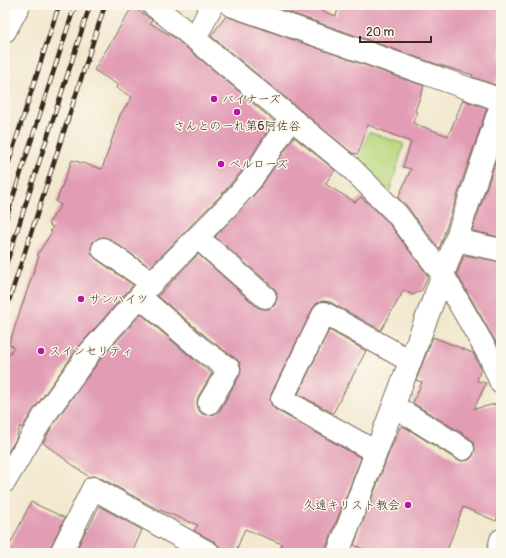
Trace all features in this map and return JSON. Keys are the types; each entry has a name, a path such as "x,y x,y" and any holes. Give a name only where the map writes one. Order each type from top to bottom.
{"street":[{"path":"5,31 19,5"},
{"path":"153,5 348,166 397,214 443,275 496,357 501,383"},
{"path":"195,39 212,5"},
{"path":"231,5 501,100"},
{"path":"338,553 456,240 501,105"},
{"path":"5,481 44,416 90,352 146,290 251,180 291,118"},
{"path":"197,237 265,297"},
{"path":"456,240 501,250"},
{"path":"103,249 146,290 201,349 229,369 209,403"},
{"path":"376,452 282,399 324,313 410,361"},
{"path":"394,406 463,449"},
{"path":"62,553 93,488 209,553"},
{"path":"498,553 501,540"}],"green space":[{"path":"369,132 404,144 389,193 358,162"}],"building":[{"path":"269,5 304,5 336,16 339,5 494,5 501,8 501,69 495,85 472,77 473,75 433,63"},
{"path":"132,7 152,20 150,23 175,38 274,121 241,172 221,195 150,267 110,239 104,237 98,238 93,242 91,248 92,254 96,259 133,285 80,345 22,428 20,426 16,439 5,457 5,361 14,347 9,344 39,256 37,255 52,232 50,231 53,227 48,224 61,205 56,202 72,160 102,169 120,115 132,97 116,88 118,85 94,70"},
{"path":"226,16 424,86 415,111 417,112 413,123 448,136 463,100 487,108 439,249 407,206 398,198 411,169 403,167 411,142 368,125 358,154 352,153 211,36"},
{"path":"294,137 335,170 325,184 355,202 361,197 368,203 388,222 428,276 422,290 413,295 404,290 381,330 330,302 323,301 317,303 313,308 271,394 270,400 272,406 276,410 361,458 324,553 278,553 282,544 245,529 235,553 221,553 220,547 215,542 194,531 198,525 157,509 99,477 89,477 43,443 54,423 100,360 141,314 193,359 212,373 198,397 198,409 202,414 209,415 215,414 220,410 240,375 240,363 158,296 198,254 257,307 269,309 275,305 277,293 274,288 215,237 260,188"},
{"path":"501,145 501,237 472,231"},
{"path":"464,255 501,262 501,351 457,274"},
{"path":"329,330 366,351 333,413 298,394"},
{"path":"433,337 473,353 481,368 477,381 486,383 474,409 496,404 501,417 501,508 496,521 463,507 446,553 372,553 354,545 400,427 403,426 457,460 469,460 473,456 475,450 474,443 470,438 413,403 422,382 416,380"},
{"path":"31,502 65,518 50,547 49,553 6,553"},
{"path":"99,506 142,530 132,553 75,553"}],"railway":[{"path":"5,174 59,5"},
{"path":"5,222 75,5"},
{"path":"5,268 90,5"},
{"path":"5,313 105,5"}],"place":[{"name":"バイナーズ","path":"214,99"},
{"name":"さんとのーれ第6阿佐谷","path":"237,112"},
{"name":"ベルローズ","path":"221,164"},
{"name":"サンハイツ","path":"81,299"},
{"name":"スインセリティ","path":"41,351"},
{"name":"久遠キリスト教会","path":"408,505"}]}
